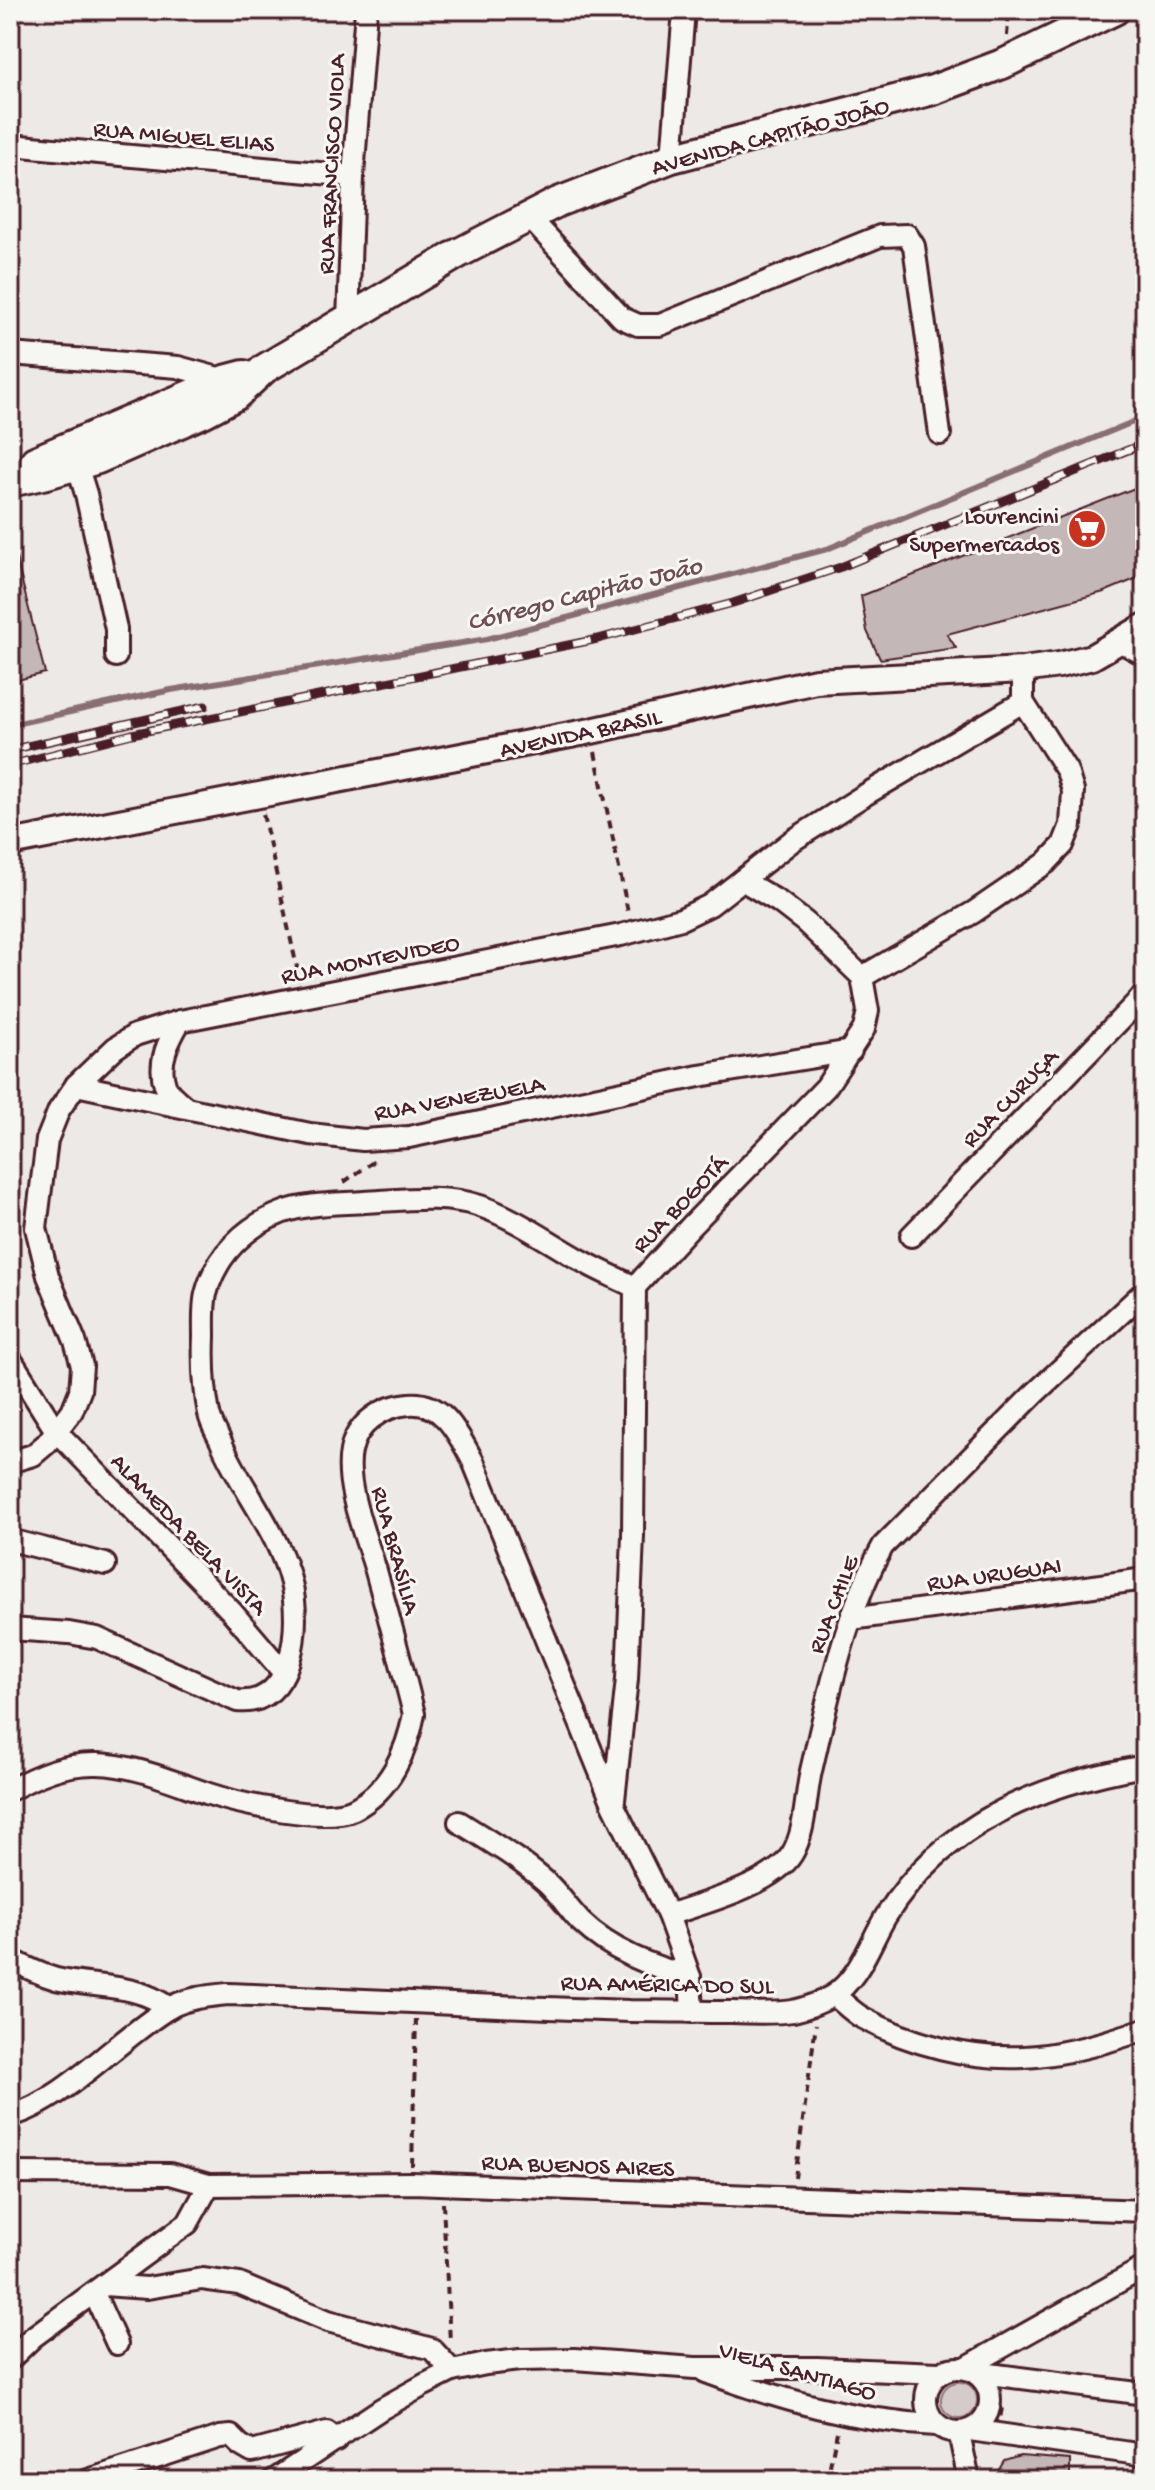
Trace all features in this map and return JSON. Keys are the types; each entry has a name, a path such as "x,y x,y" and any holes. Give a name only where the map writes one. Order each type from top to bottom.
{"highway":[{"name":"AVENIDA CAPITÃO JOÃO","path":"10,482 77,465 153,435 348,322 459,253 558,202 672,158 946,86 1005,63 1115,10"},
{"name":"AVENIDA CAPITÃO JOÃO","path":"10,472 230,388"}],"main road":[{"name":"AVENIDA BRASIL","path":"10,843 591,731 816,681 1023,670 1059,665 1092,657 1145,626"}],"street":[{"name":"RUA FRANCISCO VIOLA","path":"348,322 353,176 366,10"},
{"path":"672,158 684,10"},
{"name":"RUA MIGUEL ELIAS","path":"10,145 353,176"},
{"path":"529,217 622,318 638,325 660,325 880,236 907,235 914,246 940,434"},
{"path":"10,354 178,367 230,388"},
{"path":"77,465 116,629 116,656"},
{"path":"1121,642 1145,655"},
{"path":"742,880 805,922 862,977 974,912 1046,863 1063,845 1071,825 1073,791 1067,771 1023,702 1023,670"},
{"name":"RUA MONTEVIDEO","path":"10,1462 33,1455 46,1444 72,1411 80,1391 82,1366 48,1276 36,1228 47,1140 59,1110 76,1085 115,1048 135,1035 180,1021 632,932 697,913 792,841 1023,702"},
{"name":"RUA BOGOTÁ","path":"613,1804 627,1679 633,1536 635,1287 826,1087 864,1029 868,1011 862,977"},
{"name":"RUA CURUÇA","path":"911,1236 1145,994"},
{"path":"180,1021 169,1041 163,1064 165,1088 183,1105"},
{"name":"RUA VENEZUELA","path":"76,1085 183,1105 271,1127 363,1140 409,1137 684,1078 851,1051"},
{"path":"10,1629 97,1638 237,1701 260,1699 271,1691 284,1673 294,1630 291,1582 271,1535 228,1458 209,1416 203,1356 205,1296 215,1268 237,1239 259,1223 295,1209 390,1200 459,1201 480,1206 535,1232 585,1263 635,1287"},
{"name":"RUA CHILE","path":"668,1915 749,1886 778,1868 792,1854 803,1822 838,1656 869,1571 883,1546 1035,1393 1145,1291"},
{"name":"ALAMEDA BELA VISTA","path":"10,1358 56,1431 232,1612 284,1673"},
{"name":"RUA BRASÍLIA","path":"10,1790 53,1770 98,1764 126,1767 213,1795 286,1811 321,1814 352,1811 373,1796 392,1775 409,1740 414,1714 353,1493 350,1453 361,1427 378,1414 404,1404 422,1404 437,1409 449,1422 473,1461 613,1804 668,1915 690,1977 692,2012"},
{"path":"10,1540 105,1564"},
{"name":"RUA URUGUAI","path":"851,1619 1145,1579"},
{"path":"1145,1766 1057,1786 1008,1806 955,1839 911,1881 886,1916 849,1981 827,1998 894,2032 962,2052 1023,2057 1075,2050 1145,2029"},
{"path":"459,1822 507,1852 547,1883 581,1921 614,1947 661,1969 690,1977"},
{"path":"10,1959 30,1971 58,1979 136,1991 155,1997 169,2008"},
{"name":"RUA AMÉRICA DO SUL","path":"10,2116 39,2105 169,2008 204,1996 228,1994 768,2013 792,2011 827,1998"},
{"name":"RUA BUENOS AIRES","path":"10,2173 170,2174 209,2185 412,2183 1145,2211"},
{"path":"10,2359 33,2337 188,2223 209,2185"},
{"path":"969,2370 1145,2267"},
{"path":"99,2289 147,2288 202,2279 239,2284 328,2321 432,2349 452,2371"},
{"path":"99,2289 117,2344"},
{"name":"VIELA SANTIAGO","path":"274,2480 381,2409 452,2371 520,2360 625,2360 695,2368 817,2368 939,2373"},
{"name":"VIELA SANTIAGO","path":"695,2368 748,2388 841,2414 897,2423 936,2425"},
{"path":"1145,2394 951,2368 939,2373 930,2383 926,2395 926,2408 936,2425 948,2431 1145,2455"},
{"path":"964,2432 979,2425 987,2415 990,2403 989,2390 983,2380 969,2370"},
{"path":"88,2480 220,2437 231,2436 252,2452 327,2432 336,2440"},
{"path":"964,2432 969,2480"}],"path":[{"path":"591,731 632,932"},
{"path":"259,796 304,998"},
{"path":"341,1184 409,1137"},
{"path":"792,2198 827,1998"},
{"path":"412,2183 415,2031"},
{"path":"442,2185 452,2371"},
{"path":"998,2393 1002,2408 998,2428"},
{"path":"827,2480 841,2414"}],"shaded area":[{"path":"959,2382 971,2388 977,2400 971,2412 959,2418 947,2412 941,2400 947,2388"}],"building":[{"name":"Lourencini Supermercados","path":"1145,484 1145,575 1104,592 947,634 956,648 880,659 867,631 861,596"},
{"path":"16,558 45,673 10,682 10,559"},
{"path":"1020,2456 1070,2460 1070,2480 993,2480 1004,2461"}],"waterway":[{"name":"Córrego Capitão João","path":"10,725 171,690 487,639 827,549 1145,417"}],"railway":[{"path":"10,765 132,734 598,639 733,603 841,567 1145,443"},
{"path":"10,750 205,706"}],"place":[{"name":"Lourencini Supermercados","path":"1087,529"}]}
